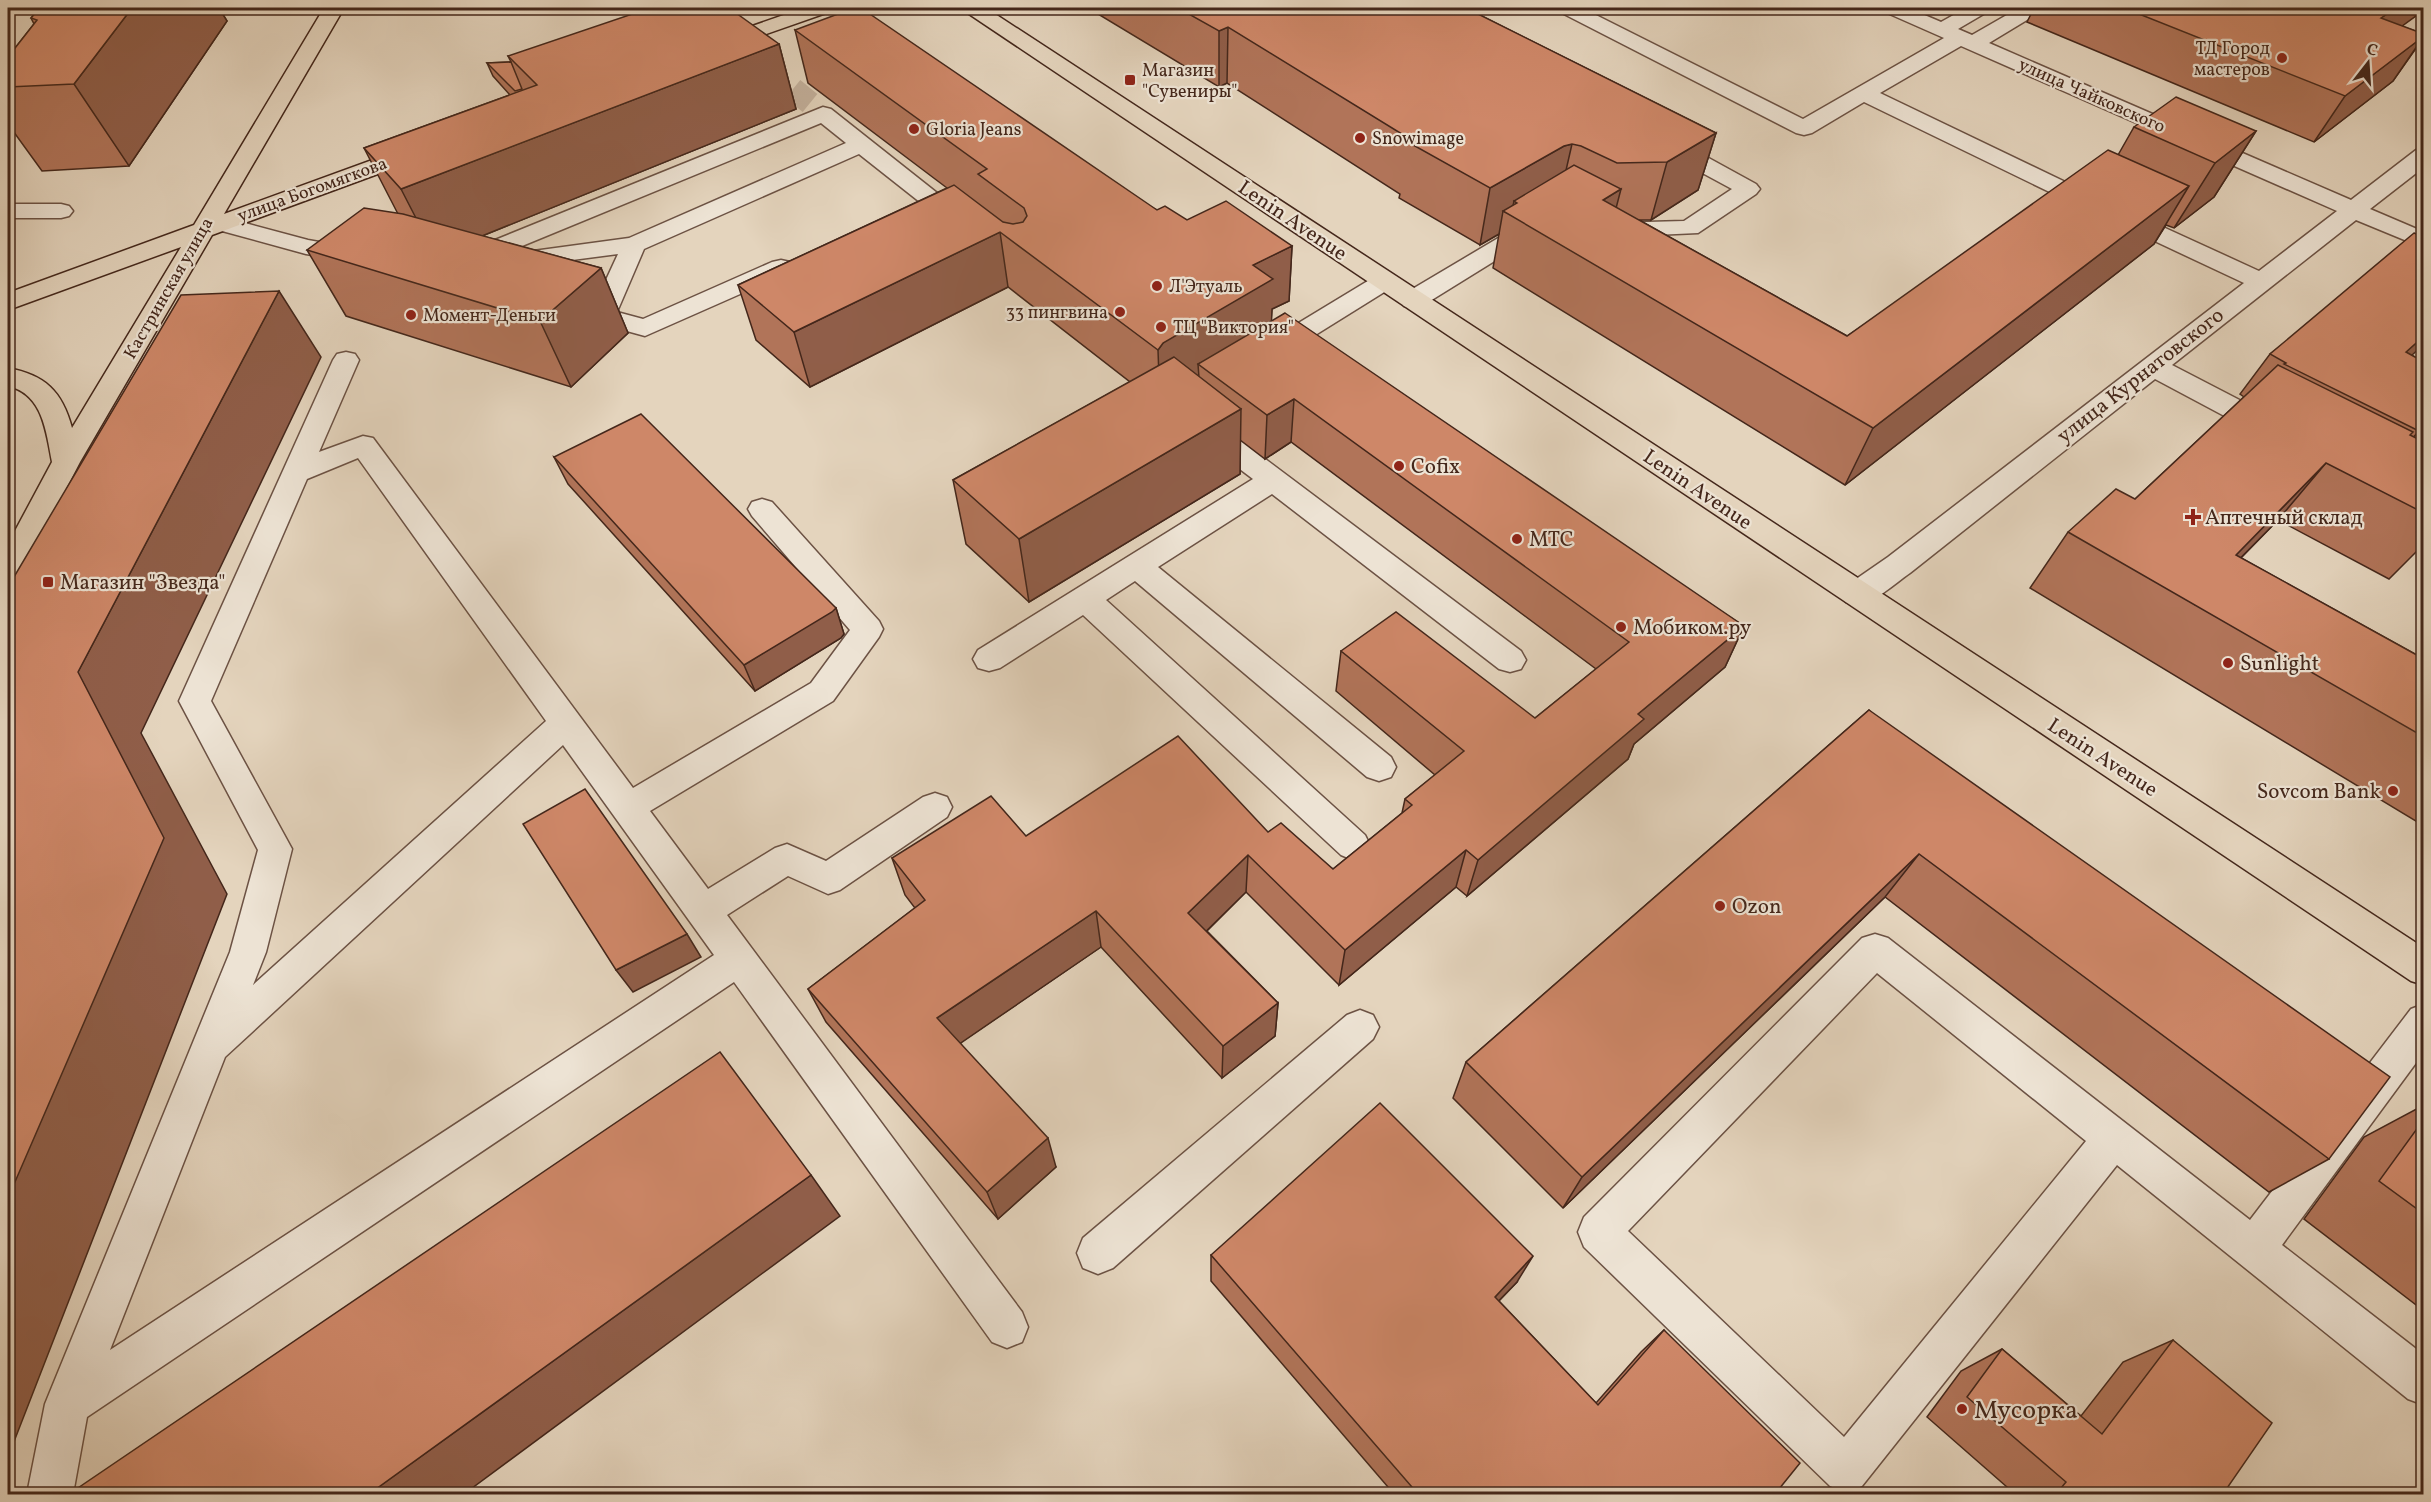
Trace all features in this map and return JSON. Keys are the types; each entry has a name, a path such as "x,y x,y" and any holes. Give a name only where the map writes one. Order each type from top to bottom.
{"main road":[{"name":"Кастринская улица","path":"8,571 66,462 210,226 334,8"},
{"path":"697,52 738,46 822,8"},
{"name":"Lenin Avenue","path":"972,8 2424,969"},
{"name":"улица Богомягкова","path":"8,302 210,226 432,147"},
{"path":"8,377 39,389 55,411 66,462"}],"street":[{"path":"1567,8 1804,128 1959,37 2032,8"},
{"name":"улица Чайковского","path":"1892,8 2424,241"},
{"path":"1959,37 1980,8"},
{"path":"1864,94 2080,203 2260,281"},
{"path":"862,144 634,245 458,272 817,108 862,144 920,204 976,235"},
{"path":"1638,252 1592,227 1690,228 1748,189 1646,133"},
{"name":"улица Курнатовского","path":"1857,594 1899,565 2424,155"},
{"path":"8,211 61,211"},
{"path":"1413,300 1550,216"},
{"path":"210,226 374,259"},
{"path":"602,316 634,245"},
{"path":"556,303 645,328 804,257"},
{"path":"1247,364 1385,281"},
{"path":"50,1494 67,1404 248,952 275,849 195,700 346,360"},
{"path":"2152,366 2299,442"},
{"path":"1185,413 1271,481 1510,660"},
{"path":"296,473 363,446 1007,1327"},
{"path":"989,659 1271,481"},
{"path":"627,808 822,692 868,629 762,509"},
{"path":"1136,565 1379,767"},
{"path":"1085,598 1353,845"},
{"path":"208,1051 565,723"},
{"path":"703,911 787,859 828,879 935,807"},
{"path":"2113,1139 1846,1470 1599,1232 1875,950 2424,1383"},
{"path":"67,1404 738,959"},
{"path":"2253,1249 2424,1021"},
{"path":"1098,1253 1360,1027"}],"building":[{"path":"40,8 132,8 74,84 8,87 8,57 37,20 31,18"},
{"path":"650,8 729,8 779,44 401,189 364,148 537,85 508,56"},
{"path":"854,8 861,8 1157,210 1165,206 1187,220 1226,201 1292,246 1253,265 1273,279 1163,343 1158,350 1000,232 794,332 738,285 954,185 1003,222 1013,224 1023,222 1027,216 1024,208 978,174 987,169 795,30"},
{"path":"1178,8 1466,8 1716,133 1667,162 1617,163 1572,144 1564,146 1490,188 1406,141 1410,139 1228,27 1219,31"},
{"name":"ТД Город мастеров","path":"2124,8 2396,8 2381,18 2424,34 2424,36 2345,96"},
{"path":"511,62 522,89 515,91 487,63"},
{"path":"2176,97 2256,131 2215,163 2134,127"},
{"path":"2108,150 2189,186 1873,428 1503,211 1517,203 1514,201 1574,165 1621,189 1603,200 1847,336"},
{"path":"364,208 403,214 601,268 540,321 307,250"},
{"path":"2414,233 2424,237 2424,336 2406,352 2424,362 2424,427 2419,431 2284,364 2286,363 2270,354"},
{"path":"279,291 78,672 164,838 8,1198 8,587 181,295"},
{"path":"1285,313 1744,626 1638,714 1644,719 1478,860 1466,850 1345,950 1248,855 1188,913 1278,1003 1223,1046 1096,911 937,1018 1048,1138 987,1192 808,989 925,900 892,858 991,796 1026,836 1178,736 1268,832 1281,823 1333,869 1412,805 1405,799 1464,751 1341,651 1396,612 1535,718 1629,642 1294,399 1267,415 1198,364"},
{"path":"1174,357 1241,409 1019,539 953,480"},
{"path":"2278,365 2413,432 2410,435 2424,442 2424,513 2326,463 2236,555 2424,659 2424,737 2068,532 2116,489 2135,499"},
{"path":"641,414 836,608 832,612 744,665 554,457"},
{"path":"1869,710 2390,1077 2329,1159 1919,854 1582,1177 1466,1062"},
{"path":"585,789 687,934 616,970 523,824"},
{"path":"720,1052 811,1175 369,1494 77,1494 75,1490"},
{"path":"1380,1103 1533,1256 1495,1297 1598,1405 1664,1330 1800,1463 1775,1494 1418,1494 1211,1255"},
{"path":"2424,1119 2424,1214 2379,1181"},
{"path":"2173,1340 2272,1423 2223,1494 2056,1494 2066,1482 1967,1397 2002,1349 2102,1434"}],"tunnel":[{"path":"793,89 810,103"}],"place":[{"name":"ТД Город мастеров","path":"2282,58"},
{"name":"Магазин \"Сувениры\"","path":"1130,80"},
{"name":"Gloria Jeans","path":"914,129"},
{"name":"Snowimage","path":"1360,138"},
{"name":"Л'Этуаль","path":"1157,286"},
{"name":"33 пингвина","path":"1120,312"},
{"name":"Момент-Деньги","path":"411,315"},
{"name":"ТЦ \"Виктория\"","path":"1161,327"},
{"name":"Cofix","path":"1399,466"},
{"name":"Аптечный склад","path":"2193,517"},
{"name":"МТС","path":"1517,539"},
{"name":"Магазин \"Звезда\"","path":"48,582"},
{"name":"Мобиком.ру","path":"1621,627"},
{"name":"Sunlight","path":"2228,663"},
{"name":"Sovcom Bank","path":"2393,791"},
{"name":"Ozon","path":"1720,906"},
{"name":"Мусорка","path":"1962,1409"}]}
